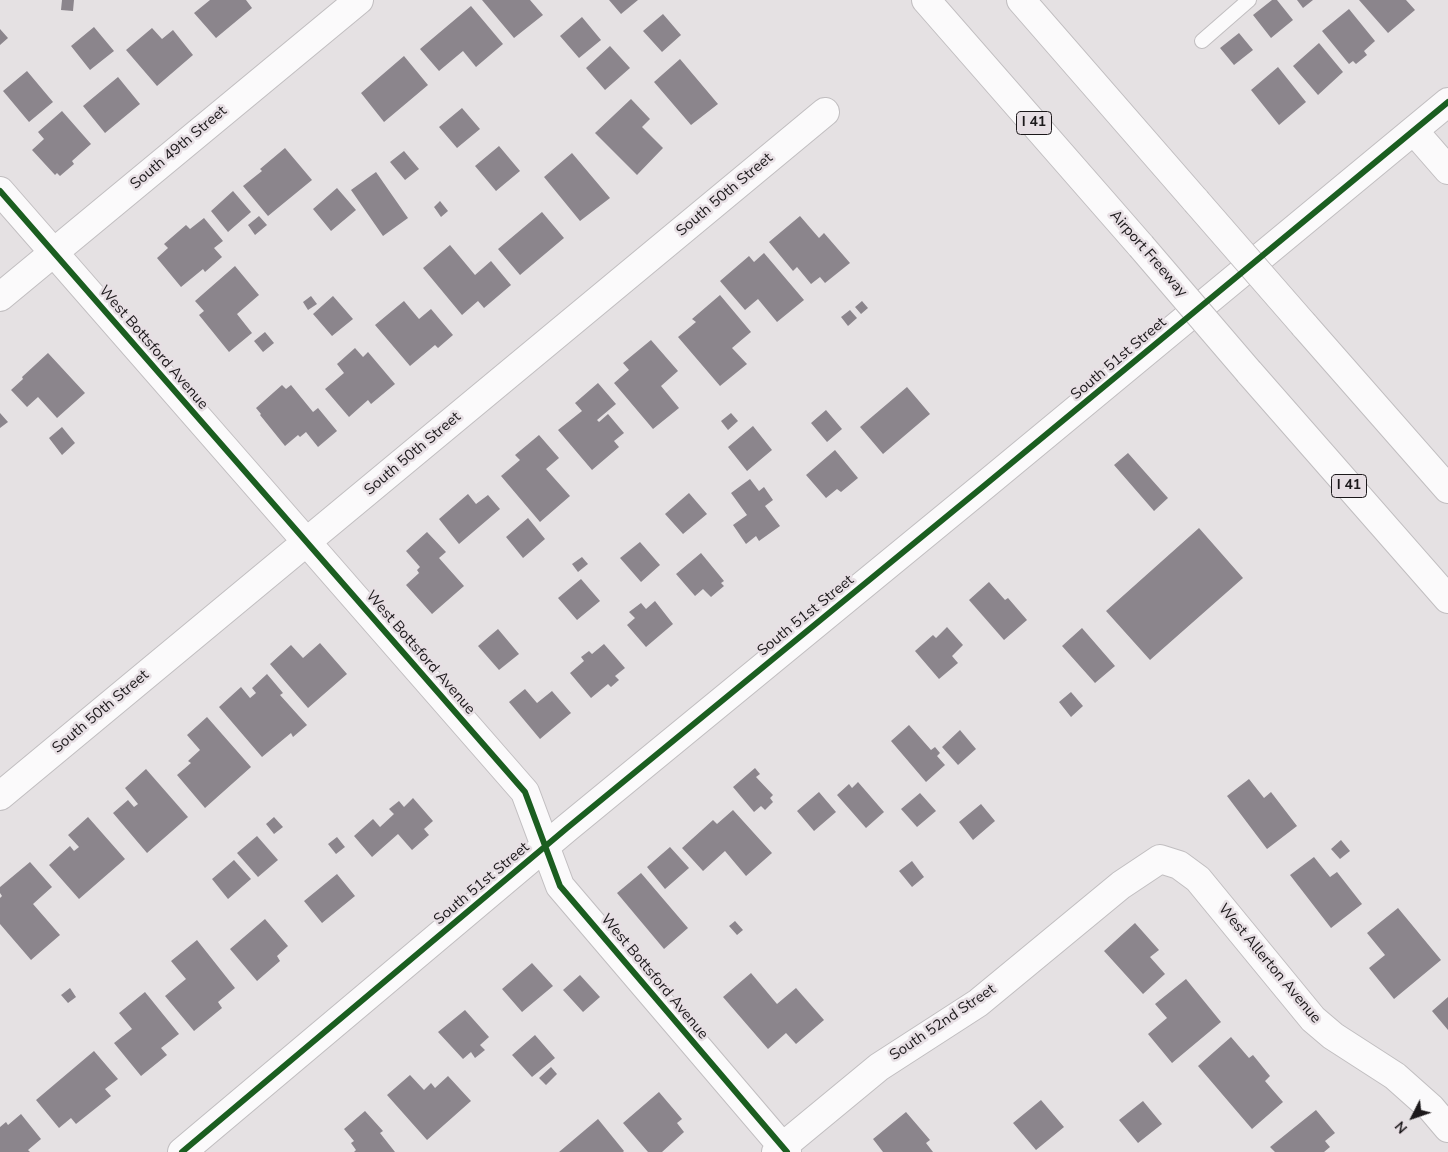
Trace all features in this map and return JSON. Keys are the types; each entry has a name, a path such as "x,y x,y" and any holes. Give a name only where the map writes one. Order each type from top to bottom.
{"main road":[{"name":"South 49th Street","path":"0,297 359,0"},
{"name":"Airport Freeway","path":"926,0 1448,599"},
{"path":"1021,0 1448,489"},
{"name":"South 51st Street","path":"182,1152 567,828 1448,102"},
{"name":"South 50th Street","path":"0,796 826,112"},
{"path":"1414,131 1448,170"},
{"name":"West Bottsford Avenue","path":"0,191 525,792 560,886 781,1150"},
{"name":"South 52nd Street","path":"781,1150 878,1067 978,1003 1121,885 1160,859"},
{"name":"West Allerton Avenue","path":"1160,859 1179,865 1198,879 1313,1018 1332,1036 1395,1076 1431,1108 1448,1128"}],"lane":[{"path":"1202,41 1249,0"}],"building":[{"path":"62,0 74,0 73,11 61,10"},
{"path":"210,0 246,0 252,8 216,38 194,13"},
{"path":"482,0 530,0 543,15 514,38"},
{"path":"609,0 638,0 621,14"},
{"path":"1272,0 1277,0 1293,20 1271,38 1253,15"},
{"path":"1297,0 1313,0 1303,8"},
{"path":"1359,0 1406,0 1415,10 1388,33"},
{"path":"471,6 503,44 476,67 463,51 439,71 420,49"},
{"path":"1349,9 1375,41 1364,51 1367,55 1356,64 1353,61 1349,64 1322,31"},
{"path":"663,14 681,35 662,52 643,31"},
{"path":"582,17 601,40 579,58 560,36"},
{"path":"94,27 114,51 90,70 71,46"},
{"path":"152,28 162,39 173,30 193,55 157,86 126,50"},
{"path":"0,29 8,38 0,45"},
{"path":"1239,33 1253,50 1234,65 1220,48"},
{"path":"1319,43 1343,72 1318,95 1293,66"},
{"path":"610,46 630,68 605,90 586,68"},
{"path":"404,56 428,85 384,122 361,93"},
{"path":"680,59 718,104 691,125 654,82"},
{"path":"1278,67 1306,102 1279,125 1251,90"},
{"path":"27,71 53,102 29,122 3,91"},
{"path":"118,77 140,104 105,133 83,106"},
{"path":"631,99 650,119 642,127 663,148 637,175 595,133"},
{"path":"462,108 480,129 457,148 439,127"},
{"path":"62,111 91,144 72,161 74,164 60,176 57,173 55,175 32,150 44,139 38,132"},
{"path":"499,146 520,171 496,191 475,166"},
{"path":"285,148 312,180 268,216 243,186 262,171 260,169"},
{"path":"404,151 419,169 405,180 390,162"},
{"path":"572,153 610,198 580,221 544,177"},
{"path":"376,172 408,218 383,236 351,190"},
{"path":"337,188 356,210 331,231 313,209"},
{"path":"233,191 251,212 228,232 211,211"},
{"path":"440,201 448,211 441,217 434,207"},
{"path":"542,212 564,238 520,275 498,249"},
{"path":"259,216 267,225 255,235 248,225"},
{"path":"800,216 819,238 824,233 850,263 825,283 820,277 811,284 797,267 793,271 769,242"},
{"path":"204,218 223,241 214,248 222,257 205,272 203,269 181,287 157,258 168,248 164,244 186,225 190,229"},
{"path":"450,245 475,275 491,261 511,285 484,308 478,301 462,315 423,268"},
{"path":"764,253 804,300 777,322 758,299 745,310 720,281 749,256 754,262"},
{"path":"235,266 259,295 237,314 252,333 229,352 199,315 204,311 195,301"},
{"path":"720,295 751,332 732,348 747,364 720,386 678,337 696,322 692,319"},
{"path":"311,296 317,304 308,310 303,302"},
{"path":"333,296 353,319 332,336 313,314"},
{"path":"404,301 419,319 431,309 453,335 438,348 435,345 410,366 375,325"},
{"path":"862,301 868,308 861,314 855,307"},
{"path":"850,310 857,318 848,326 841,317"},
{"path":"265,332 274,343 263,352 254,341"},
{"path":"651,340 678,371 661,386 679,408 653,429 614,383 629,370 623,363"},
{"path":"355,348 363,357 368,352 395,384 371,404 368,400 349,417 325,389 344,373 337,364"},
{"path":"48,353 85,393 57,418 38,397 27,407 11,390"},
{"path":"598,383 616,404 597,420 599,422 608,414 624,433 614,441 619,447 592,470 558,430 582,411 575,403"},
{"path":"282,385 286,389 291,385 313,412 318,408 337,431 318,447 306,432 300,437 298,435 285,446 256,408"},
{"path":"907,387 930,414 883,454 860,427"},
{"path":"826,410 842,429 827,442 811,423"},
{"path":"0,413 8,422 0,428"},
{"path":"731,413 738,421 728,430 721,421"},
{"path":"753,426 772,450 747,471 728,447"},
{"path":"62,427 75,443 62,455 49,438"},
{"path":"539,435 559,458 546,469 570,496 540,522 501,476 520,460 515,455"},
{"path":"835,450 858,478 841,492 837,489 826,498 806,475"},
{"path":"1128,453 1168,498 1154,511 1114,465"},
{"path":"750,479 759,491 764,487 773,500 765,506 780,526 759,541 756,536 746,544 733,525 747,515 731,493"},
{"path":"689,493 707,514 683,534 665,514"},
{"path":"468,494 476,504 488,495 500,509 459,544 439,519"},
{"path":"528,518 545,539 523,558 506,537"},
{"path":"1199,528 1243,578 1150,660 1106,611"},
{"path":"427,532 446,552 439,558 464,586 432,614 406,585 419,573 417,570 420,567 406,551"},
{"path":"640,542 660,565 641,582 620,558"},
{"path":"701,553 724,581 721,583 724,586 711,597 703,589 695,596 676,574"},
{"path":"582,557 588,564 578,572 572,564"},
{"path":"581,579 600,601 577,620 558,598"},
{"path":"989,582 1005,600 1008,598 1027,620 1004,640 969,600"},
{"path":"655,601 673,624 646,647 627,625 635,618 629,612 641,603 646,609"},
{"path":"947,627 963,645 952,656 958,663 939,679 915,651 933,635 936,638"},
{"path":"1082,628 1115,666 1095,683 1062,646"},
{"path":"498,629 519,654 499,670 478,646"},
{"path":"320,643 347,674 308,708 270,664 291,645 303,658"},
{"path":"604,644 625,668 615,676 619,680 611,687 608,684 591,698 570,673 584,661 581,657 589,651 592,654"},
{"path":"267,674 283,693 280,695 307,725 293,737 291,733 262,757 219,707 241,687 250,698 256,693 252,688"},
{"path":"525,689 537,703 552,691 571,713 540,739 509,702"},
{"path":"1071,692 1083,706 1071,717 1059,702"},
{"path":"207,717 251,767 205,808 177,775 191,763 188,761 200,750 187,735"},
{"path":"909,725 931,750 935,747 940,753 937,756 945,765 926,782 891,741"},
{"path":"960,730 976,749 958,765 942,747"},
{"path":"755,768 760,774 756,777 773,795 770,798 773,802 765,810 761,806 754,812 733,787"},
{"path":"146,769 188,817 147,853 113,813 128,800 134,807 138,804 125,788"},
{"path":"1249,779 1264,798 1271,792 1297,826 1267,849 1227,796"},
{"path":"858,782 884,812 866,828 837,795 849,784 852,788"},
{"path":"819,792 836,812 814,831 797,811"},
{"path":"920,793 936,811 917,827 901,809"},
{"path":"413,798 433,821 424,829 429,835 412,850 398,834 372,857 354,836 373,819 380,827 394,814 389,809 399,801 404,807"},
{"path":"981,804 995,821 973,840 959,822"},
{"path":"733,810 772,853 746,876 725,851 703,871 682,848 713,820 717,824"},
{"path":"88,817 125,859 79,899 49,865 70,846 74,851 79,847 68,835"},
{"path":"274,817 283,827 274,834 266,824"},
{"path":"257,836 278,860 258,877 237,853"},
{"path":"337,837 345,847 336,854 328,844"},
{"path":"1341,840 1350,851 1340,859 1331,849"},
{"path":"670,847 689,868 665,889 647,867"},
{"path":"1314,857 1330,877 1337,872 1362,904 1331,928 1290,875"},
{"path":"234,860 251,879 228,899 212,879"},
{"path":"912,861 924,877 912,887 899,871"},
{"path":"30,862 52,887 33,904 60,935 31,960 0,924 0,898 2,896 0,887"},
{"path":"641,873 688,928 664,949 617,893"},
{"path":"337,874 355,896 322,923 304,901"},
{"path":"1398,908 1441,960 1394,999 1369,968 1385,955 1367,933"},
{"path":"265,919 288,946 277,956 280,961 257,981 230,949"},
{"path":"735,921 743,930 737,935 729,926"},
{"path":"1135,923 1159,950 1150,957 1165,974 1143,994 1104,951"},
{"path":"197,940 235,988 218,1002 222,1008 194,1031 165,996 186,979 171,961"},
{"path":"532,963 553,986 522,1012 502,989"},
{"path":"751,973 777,1004 796,988 824,1020 796,1044 786,1033 768,1049 723,997"},
{"path":"580,975 600,997 583,1012 563,990"},
{"path":"1186,979 1221,1022 1172,1063 1148,1034 1167,1018 1155,1004"},
{"path":"70,988 76,997 68,1003 61,995"},
{"path":"145,992 179,1034 161,1048 167,1055 141,1076 114,1043 132,1029 119,1013"},
{"path":"1448,997 1448,1030 1432,1011"},
{"path":"465,1010 489,1037 480,1045 485,1050 475,1058 471,1052 463,1059 438,1032"},
{"path":"535,1035 555,1058 532,1077 512,1055"},
{"path":"1231,1037 1249,1058 1253,1055 1270,1076 1265,1081 1283,1102 1252,1129 1198,1066"},
{"path":"94,1051 118,1079 105,1089 111,1096 76,1124 71,1118 59,1128 36,1100"},
{"path":"551,1067 557,1074 546,1085 539,1078"},
{"path":"410,1075 424,1090 431,1083 435,1088 448,1076 471,1101 427,1140 387,1095"},
{"path":"659,1092 682,1119 677,1123 684,1132 662,1152 648,1152 623,1123"},
{"path":"1041,1100 1064,1127 1036,1150 1013,1123"},
{"path":"1143,1101 1162,1124 1138,1143 1119,1120"},
{"path":"1316,1110 1335,1133 1325,1141 1330,1147 1324,1152 1275,1152 1270,1147"},
{"path":"365,1111 383,1131 380,1133 395,1152 354,1152 356,1150 351,1143 354,1141 344,1129"},
{"path":"906,1112 930,1140 926,1143 933,1152 883,1152 873,1139"},
{"path":"21,1114 41,1139 28,1150 30,1152 0,1152 0,1127 6,1122 8,1125"},
{"path":"598,1119 623,1152 559,1152"}],"cycle path":[{"path":"182,1152 567,828 1448,102"},
{"path":"0,191 525,792 560,886 787,1152"}]}
